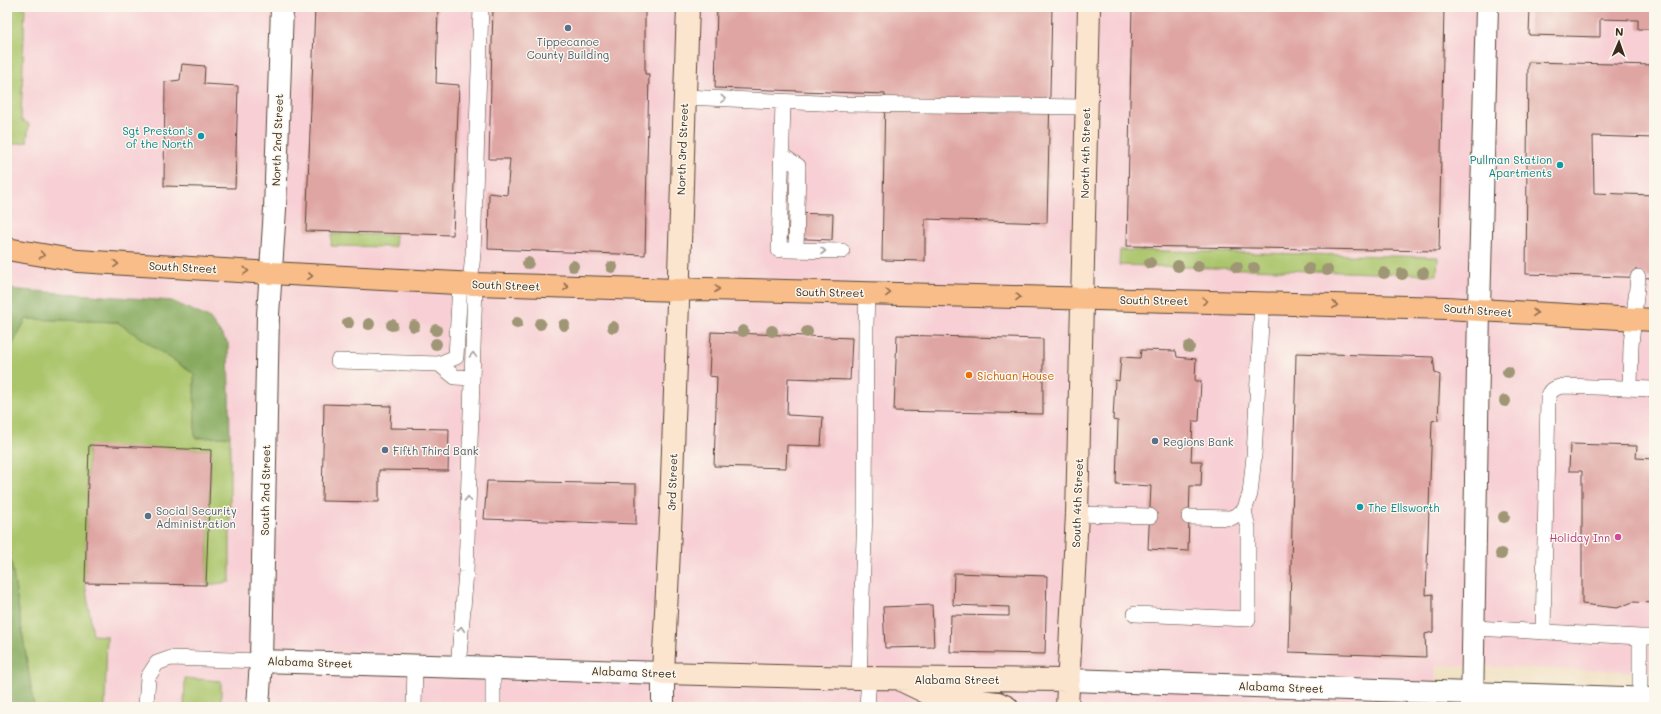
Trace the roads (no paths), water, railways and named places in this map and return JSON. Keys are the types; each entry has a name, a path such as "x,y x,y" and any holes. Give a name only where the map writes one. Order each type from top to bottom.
{"main road":[{"name":"South Street","path":"7,249 78,261 469,284 1479,309 1644,319"}],"street":[{"name":"North 2nd Street","path":"271,273 282,7"},
{"name":"North 3rd Street","path":"678,290 688,7"},
{"name":"North 4th Street","path":"1082,298 1089,7"},
{"path":"1472,700 1479,309 1487,7"},
{"name":"South 2nd Street","path":"258,707 261,661 268,315 271,273"},
{"name":"3rd Street","path":"663,673 671,509 678,290"},
{"name":"South 4th Street","path":"1067,707 1077,514 1082,298"},
{"name":"Alabama Street","path":"261,661 458,668 864,678 1069,680 1472,700 1647,698"},
{"path":"663,673 663,707"},
{"path":"897,678 934,696 984,700 998,703 1006,707"}],"lane":[{"path":"338,361 439,364 456,357 469,284 473,246 481,7"},
{"path":"684,97 843,104 1086,107"},
{"path":"783,102 783,156 777,250 842,251"},
{"path":"783,156 798,166 796,250"},
{"path":"1630,388 1644,319 1638,278"},
{"path":"458,668 466,572 472,378 469,284"},
{"path":"867,707 864,678 866,325 868,293"},
{"path":"1135,614 1248,619 1248,528 1244,511 1250,494 1254,456 1262,303"},
{"path":"439,364 455,376 472,378"},
{"path":"1543,632 1548,399 1550,392 1554,388 1563,386 1654,389"},
{"path":"1189,517 1231,518 1244,511"},
{"path":"1077,514 1150,516"},
{"path":"1474,628 1647,637 1647,698"},
{"path":"146,707 148,677 157,663 171,658 261,661"},
{"path":"414,707 415,666"},
{"path":"493,668 493,707"}],"place":[{"name":"Tippecanoe County Building","path":"568,28"},
{"name":"Sgt Preston's of the North","path":"201,136"},
{"name":"Pullman Station Apartments","path":"1560,165"},
{"name":"Sichuan House","path":"969,375"},
{"name":"Regions Bank","path":"1155,441"},
{"name":"Fifth Third Bank","path":"385,450"},
{"name":"The Ellsworth","path":"1360,507"},
{"name":"Social Security Administration","path":"148,516"},
{"name":"Holiday Inn","path":"1618,537"}]}
